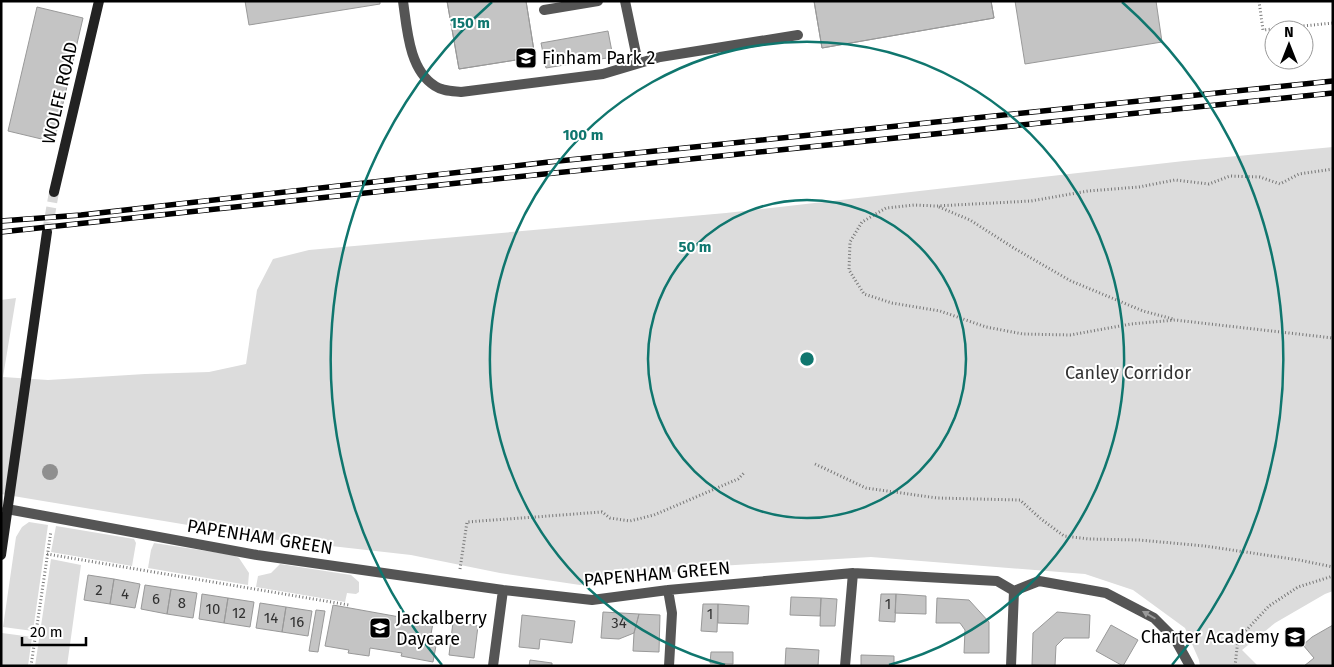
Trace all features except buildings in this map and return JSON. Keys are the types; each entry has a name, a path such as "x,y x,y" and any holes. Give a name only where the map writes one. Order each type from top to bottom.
{"street":[{"name":"WOLFE ROAD","path":"54,192 99,1"},
{"path":"403,1 408,31 418,68 426,79 436,87 447,91 461,92 603,74 660,56 798,35"},
{"path":"544,10 598,1"},
{"path":"625,1 638,63"},
{"path":"1,556 47,232"},
{"name":"PAPENHAM GREEN","path":"7,509 257,555 503,590 592,600 668,590 853,573 997,581 1014,591"},
{"path":"845,666 853,573"},
{"path":"1011,666 1014,591 1039,581 1106,593 1154,618 1175,639 1190,666"},
{"path":"493,666 503,590"},
{"path":"668,590 672,613 669,666"}],"path":[{"path":"1259,1 1263,30 1333,23"},
{"path":"1175,320 1131,324 1070,335 1022,334 986,327 940,311 892,303 864,294 849,270 850,242 862,222 886,208 914,205 936,206 1031,201 1088,191 1139,187 1175,180 1209,184 1230,176 1260,177 1280,184 1299,174 1333,169"},
{"path":"936,206 970,220 1071,281 1144,311 1175,320 1333,338"},
{"path":"816,464 866,488 937,498 1020,500 1064,536 1205,546 1333,567"},
{"path":"457,582 467,522 602,512 610,518 630,521 654,515 738,479 744,473"},
{"path":"637,513 638,519"},
{"path":"30,666 52,518"},
{"path":"47,554 350,605"},
{"path":"1235,666 1238,639 1269,606 1298,587 1333,576"}],"green space":[{"name":"Canley Corridor","path":"1333,147 1333,591 1275,623 1242,650 1258,666 1200,666 1185,628 1133,590 1085,574 871,557 719,566 580,585 500,573 411,555 278,540 1,494 1,300 16,298 3,377 48,380 209,372 246,364 257,290 273,259 309,250 726,213 1184,161"},
{"path":"29,522 48,525 33,631 3,627 16,537 22,527"},
{"path":"56,526 134,539 136,543 132,566 51,552"},
{"path":"154,543 233,555 239,558 249,573 248,585 148,568"},
{"path":"51,559 81,565 67,666 35,666"},
{"path":"280,564 351,575 359,582 359,592 356,594 347,593 345,602 256,587 258,576 271,573"},
{"path":"2,633 32,637 28,666 1,666"}],"tunnel":[{"path":"47,232 54,192"}],"railway":[{"path":"1,221 81,215 549,162 1333,81"},
{"path":"1,232 1333,93"}],"place":[{"name":"Finham Park 2","path":"526,58"},
{"name":"Jackalberry Daycare","path":"380,628"},
{"name":"Charter Academy","path":"1295,637"}]}
